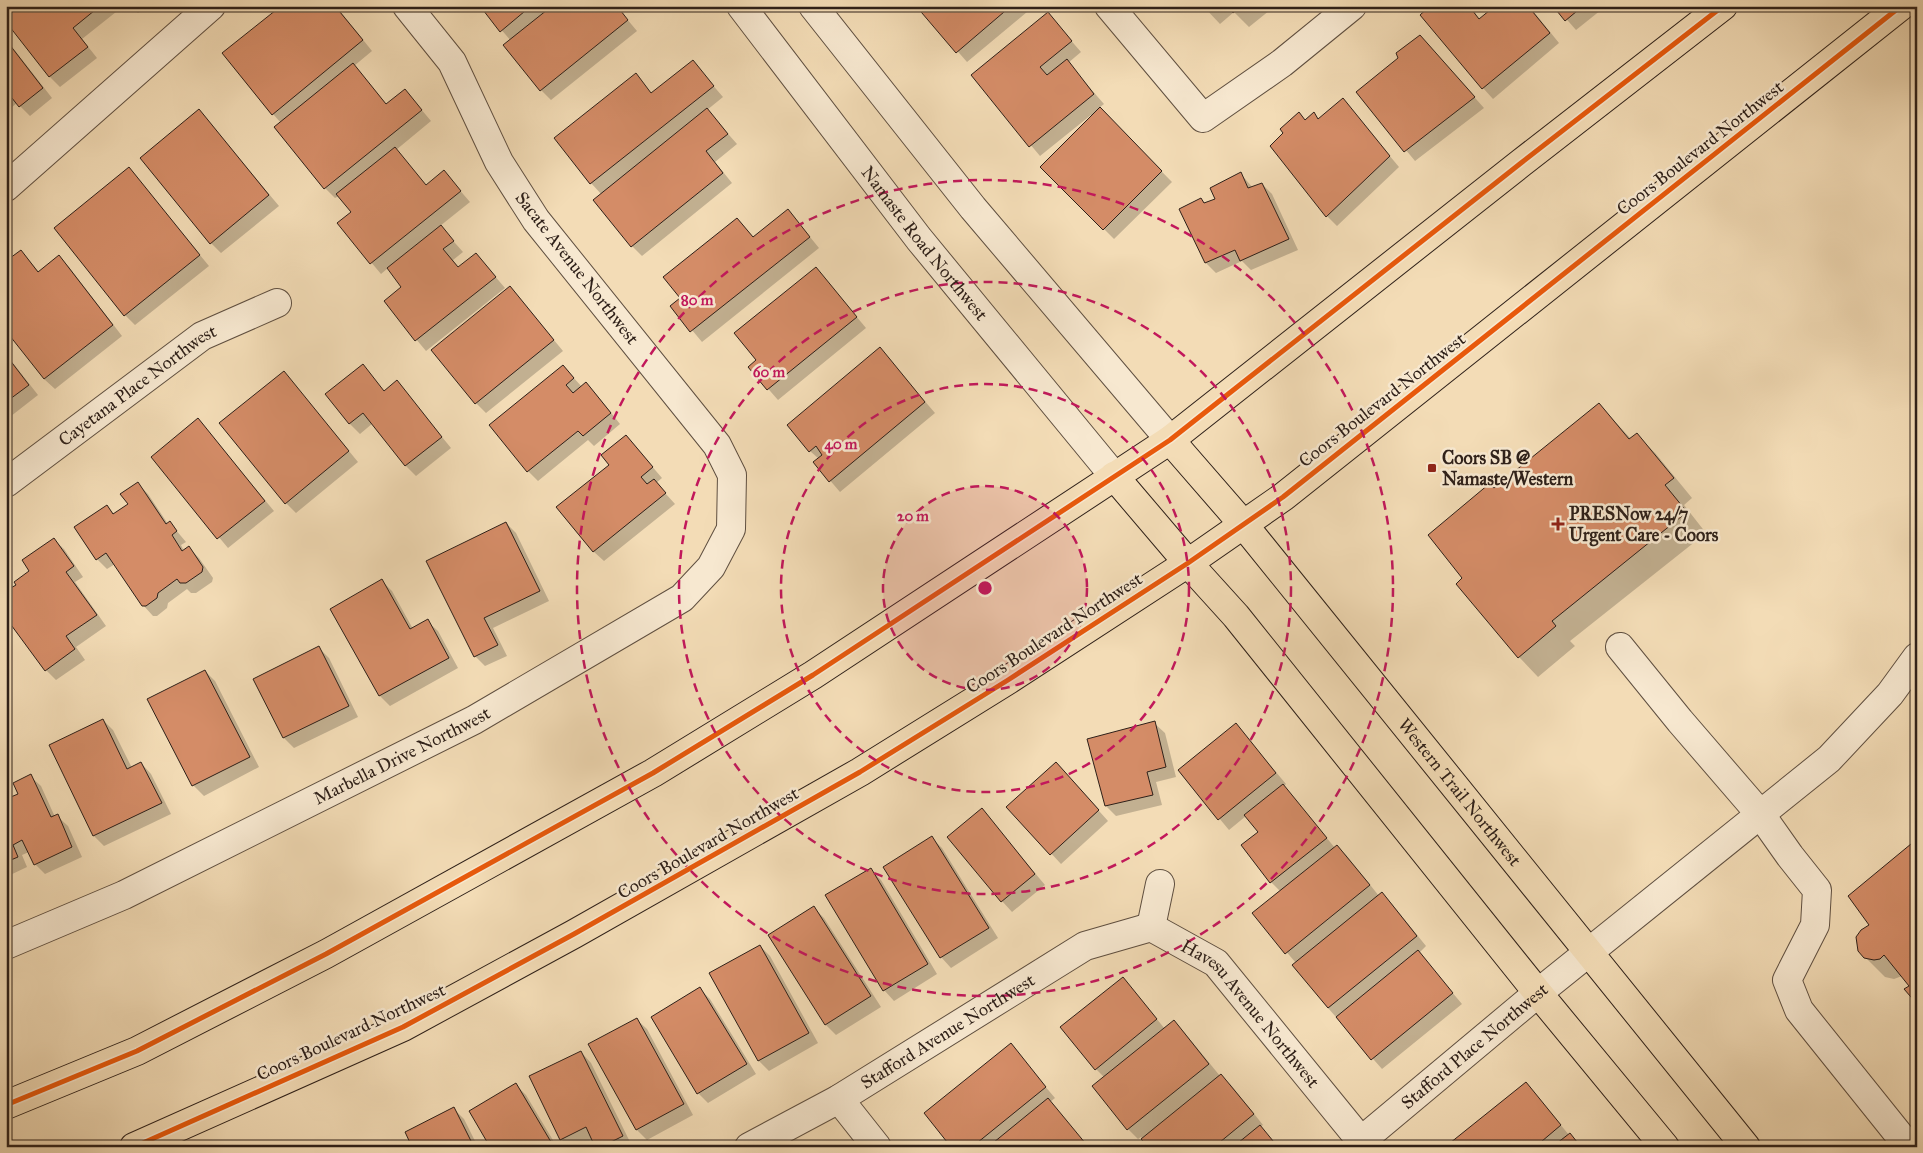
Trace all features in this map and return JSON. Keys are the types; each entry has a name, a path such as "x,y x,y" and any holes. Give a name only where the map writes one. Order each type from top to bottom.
{"main road":[{"path":"6,1105 146,1047 342,944 653,773 813,675 1170,440 1521,163 1724,6"},
{"name":"Coors Boulevard Northwest","path":"134,1147 403,1027 574,934 860,772 1008,680 1188,563 1283,497 1901,6"},
{"name":"Western Trail Northwest","path":"1170,440 1243,524 1746,1147"},
{"path":"1114,476 1243,624 1538,993 1665,1147"}],"street":[{"path":"6,186 211,6"},
{"name":"Sacate Avenue Northwest","path":"407,6 452,62 499,162 536,220 717,445 732,475 731,499"},
{"name":"Namaste Road Northwest","path":"741,6 919,239 1114,476"},
{"path":"813,6 973,208 1170,440"},
{"path":"1109,6 1203,118 1282,63 1352,6"},
{"name":"Cayetana Place Northwest","path":"6,484 202,336 277,303"},
{"name":"Marbella Drive Northwest","path":"6,945 124,895 474,720 682,598 711,567 731,529 731,499"},
{"path":"1620,647 1680,721 1761,815 1817,890 1815,924 1787,980 1799,1010 1904,1141 1917,1143"},
{"name":"Stafford Place Northwest","path":"1364,1144 1538,993 1829,759 1890,694 1917,657"},
{"path":"1151,927 1160,884"},
{"name":"Stafford Avenue Northwest","path":"749,1147 839,1099 1085,946 1151,927"},
{"name":"Havesu Avenue Northwest","path":"1151,927 1216,963 1364,1144"},
{"path":"839,1099 877,1147"}],"building":[{"path":"6,6 100,6 73,28 88,47 49,77 6,22"},
{"path":"281,6 335,6 363,40 272,115 222,53"},
{"path":"480,6 531,6 500,32"},
{"path":"552,6 617,6 628,20 540,91 503,45"},
{"path":"916,6 1011,6 956,53"},
{"path":"1228,6 1241,6 1233,13"},
{"path":"1430,6 1469,6 1479,19 1490,10 1487,6 1528,6 1550,33 1482,89 1420,15"},
{"path":"1553,6 1583,6 1565,21"},
{"path":"1048,12 1072,41 1040,67 1047,75 1067,59 1094,94 1029,147 971,75"},
{"path":"1420,35 1475,97 1404,152 1356,92 1398,58 1396,53"},
{"path":"6,40 43,88 19,107 8,93 6,94"},
{"path":"693,60 714,86 590,184 554,138 636,73 651,93"},
{"path":"353,63 386,104 405,89 422,110 324,189 274,127"},
{"path":"1343,98 1390,156 1326,217 1270,146 1283,133 1280,129 1299,112 1305,120 1314,112 1318,119"},
{"path":"1100,107 1162,171 1103,230 1040,167"},
{"path":"707,108 728,134 706,151 723,173 631,247 593,200"},
{"path":"199,109 269,195 210,244 140,158"},
{"path":"395,147 426,185 444,170 461,191 370,264 337,223 351,212 336,194"},
{"path":"129,167 200,255 124,316 54,228"},
{"path":"1241,172 1248,188 1262,183 1289,239 1240,261 1235,250 1205,263 1179,209 1201,198 1204,203 1215,199 1210,188"},
{"path":"788,209 810,237 690,332 670,306 680,298 663,277 737,218 753,237"},
{"path":"441,225 454,241 443,249 458,267 476,253 496,277 415,341 384,301 401,287 387,268"},
{"path":"21,250 38,272 59,255 113,325 44,379 6,331 6,261"},
{"path":"816,267 857,317 767,390 748,367 756,360 734,333"},
{"path":"510,286 554,340 475,404 431,350"},
{"path":"880,347 925,402 829,482 813,462 822,455 816,446 809,452 787,425"},
{"path":"6,355 29,385 6,402"},
{"path":"363,364 384,391 397,380 442,437 405,466 363,413 349,424 325,394"},
{"path":"563,365 574,378 566,385 573,393 586,382 611,413 583,436 578,431 527,472 489,425"},
{"path":"284,371 349,451 285,504 219,423"},
{"name":"PRESNow 24/7 Urgent Care - Coors","path":"1599,403 1629,439 1637,433 1674,478 1665,485 1687,512 1552,621 1556,626 1518,658 1456,584 1462,578 1428,535 1489,484 1494,488"},
{"path":"198,418 265,501 217,539 151,457"},
{"path":"626,435 653,467 641,477 647,484 654,479 666,493 593,552 556,507 609,465 601,455"},
{"path":"138,482 166,524 170,521 177,531 172,535 182,551 189,546 203,567 202,572 186,583 180,583 177,579 158,593 157,598 146,606 142,606 106,553 96,560 74,527 107,505 113,514 128,504 120,494"},
{"path":"506,522 540,591 484,618 498,645 474,657 426,561"},
{"path":"54,538 74,566 66,572 97,615 66,636 75,649 45,671 6,618 6,585 9,589 16,585 14,582 29,571 22,560"},
{"path":"382,579 410,629 428,619 449,658 379,696 330,609"},
{"path":"319,646 349,706 283,738 253,679"},
{"path":"205,670 250,757 192,786 147,699"},
{"path":"103,719 127,769 141,762 162,803 93,836 49,745"},
{"path":"1155,721 1166,767 1147,772 1153,795 1105,806 1087,739"},
{"path":"1236,723 1276,773 1218,820 1178,770"},
{"path":"1056,762 1099,810 1050,855 1006,807"},
{"path":"31,774 51,817 58,814 72,847 34,865 22,840 13,845 18,857 6,862 6,799 18,794 13,783"},
{"path":"1283,784 1327,838 1270,883 1241,845 1258,832 1244,815"},
{"path":"982,808 1035,874 1001,902 947,837"},
{"path":"932,836 989,928 940,958 883,867"},
{"path":"1917,839 1917,1004 1904,989 1909,986 1884,955 1880,959 1874,960 1864,958 1858,951 1856,937 1861,930 1869,925 1848,896"},
{"path":"1337,845 1370,885 1285,954 1252,913"},
{"path":"871,868 928,964 883,991 825,895"},
{"path":"1382,892 1417,936 1328,1008 1292,965"},
{"path":"814,906 871,996 825,1025 768,935"},
{"path":"760,945 809,1033 758,1061 709,973"},
{"path":"1418,950 1453,993 1371,1060 1336,1017"},
{"path":"1123,977 1157,1019 1095,1070 1060,1027"},
{"path":"700,987 747,1064 697,1094 651,1017"},
{"path":"637,1018 684,1104 636,1130 588,1044"},
{"path":"1174,1020 1209,1064 1127,1130 1092,1086"},
{"path":"1011,1043 1046,1087 972,1147 951,1147 924,1113"},
{"path":"581,1051 623,1136 601,1147 595,1147 586,1127 560,1140 529,1076"},
{"path":"1221,1074 1254,1114 1214,1147 1148,1147 1141,1139"},
{"path":"1526,1082 1561,1125 1535,1147 1445,1147"},
{"path":"516,1083 554,1147 490,1147 469,1111"},
{"path":"1048,1098 1086,1144 1083,1147 988,1147"},
{"path":"454,1107 474,1147 412,1147 405,1132"},
{"path":"1260,1125 1278,1147 1233,1147"},
{"path":"1570,1133 1581,1147 1552,1147"}],"cycle path":[{"path":"6,1105 137,1051 326,954 653,773 813,675 1170,440 1723,6"},
{"path":"134,1147 403,1027 574,934 860,772 1008,680 1188,563 1283,497 1901,6"}],"place":[{"name":"Coors SB @ Namaste/Western","path":"1432,468"},
{"name":"PRESNow 24/7 Urgent Care - Coors","path":"1558,524"}]}
